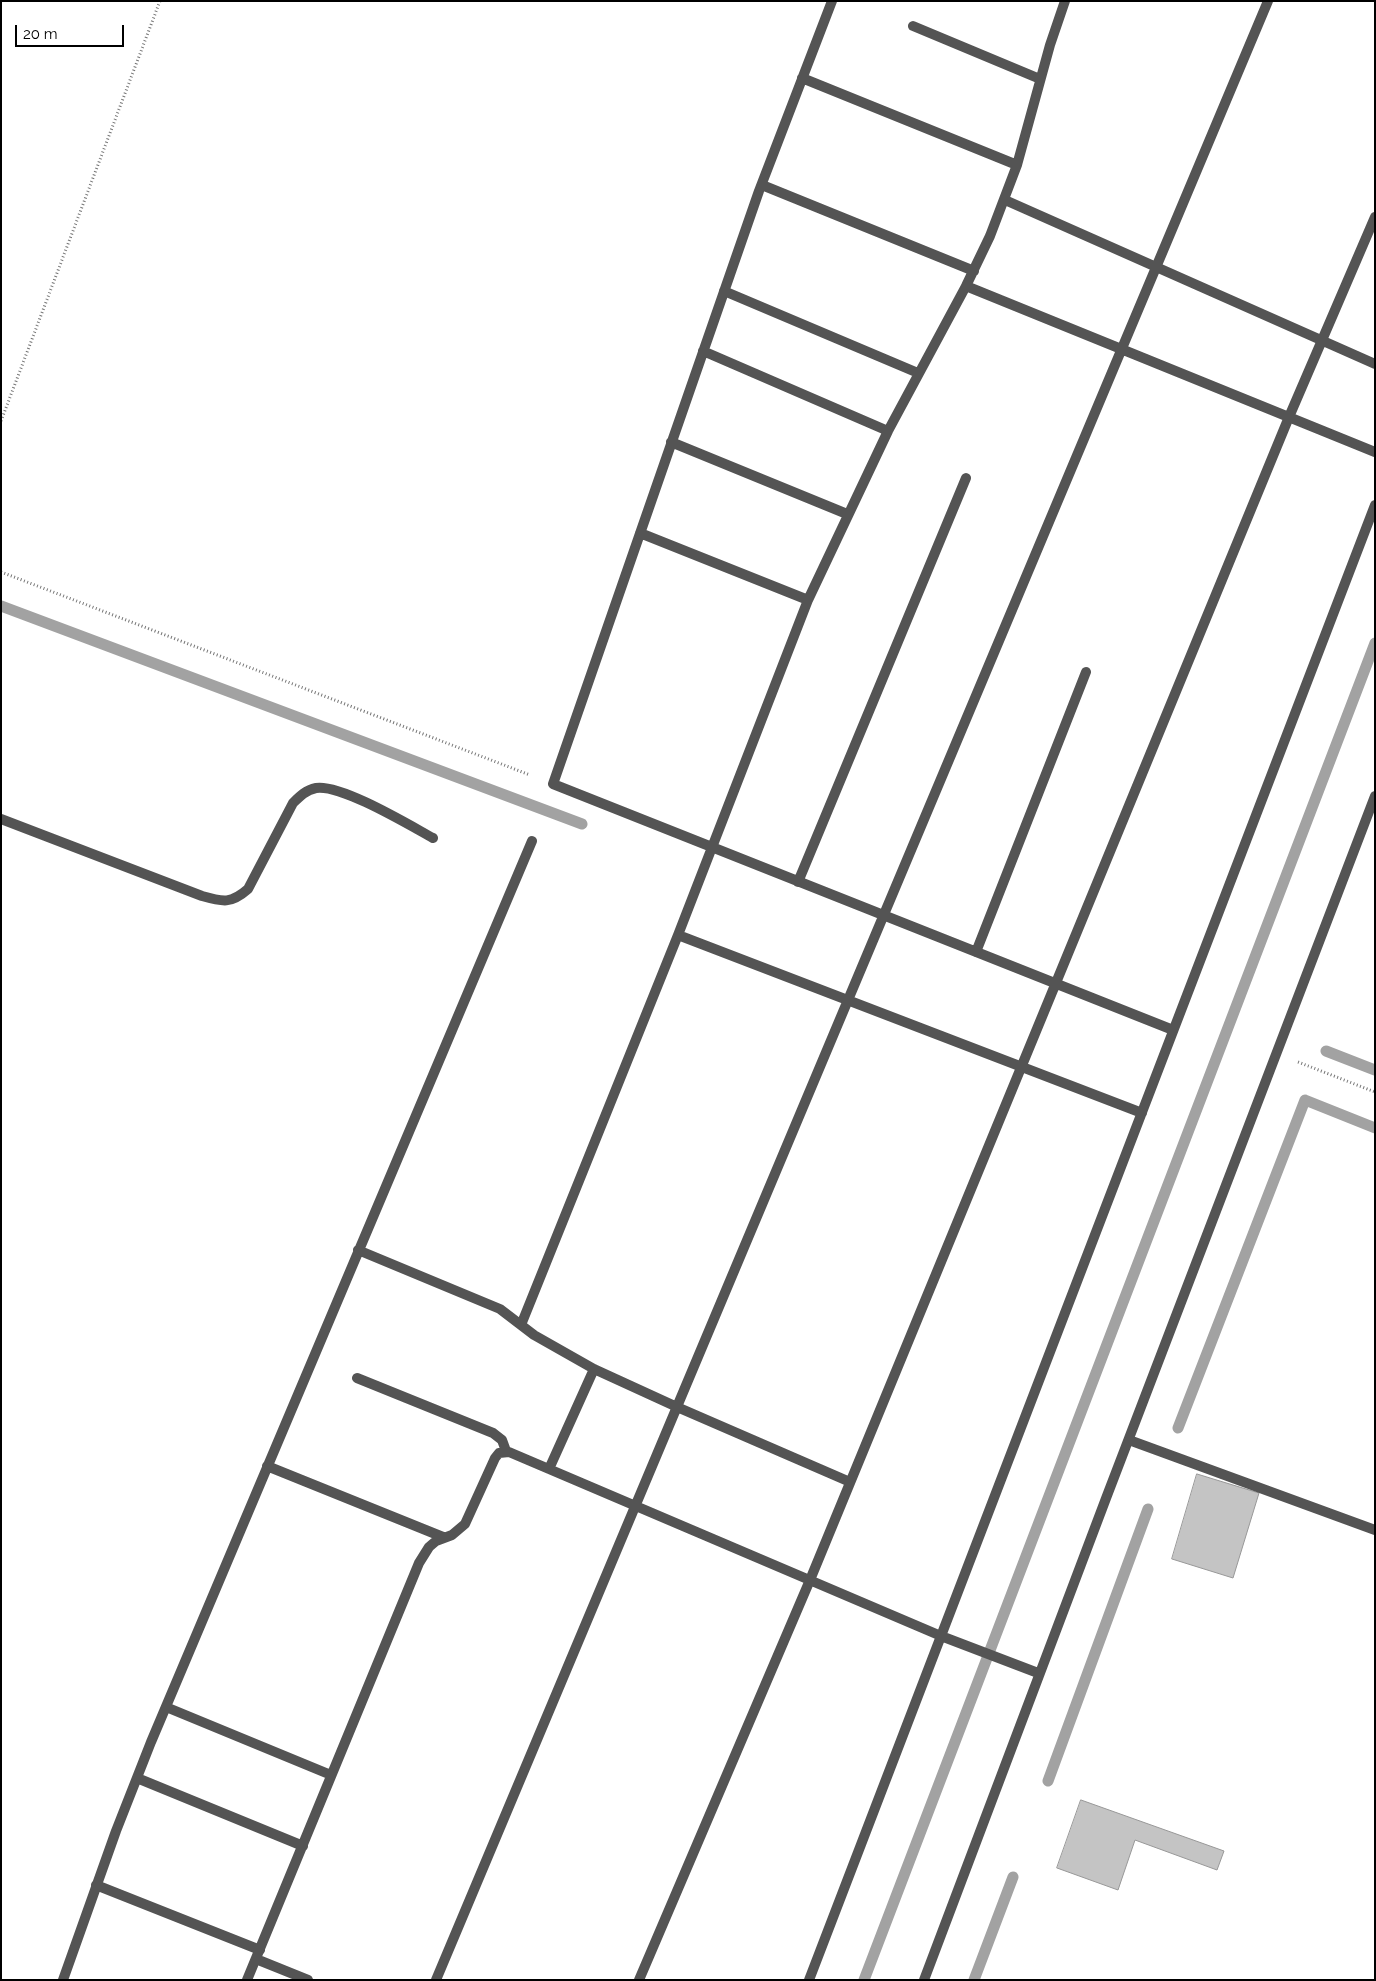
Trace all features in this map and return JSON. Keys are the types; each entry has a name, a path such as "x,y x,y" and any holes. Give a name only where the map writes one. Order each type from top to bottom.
{"street":[{"path":"832,1 724,291 553,784 1173,1030"},
{"path":"521,1325 678,935 808,600 847,514 888,431 974,271 1004,200 1026,137 1040,79 1065,1"},
{"path":"436,1980 1268,1"},
{"path":"913,26 1040,79"},
{"path":"802,78 1017,165"},
{"path":"762,185 974,271"},
{"path":"1004,200 1375,364"},
{"path":"639,1980 810,1580 1289,417 1375,217"},
{"path":"966,286 1375,452"},
{"path":"724,291 918,373"},
{"path":"703,351 888,431"},
{"path":"671,442 847,514"},
{"path":"798,882 966,478"},
{"path":"810,1980 1375,505"},
{"path":"640,533 808,600"},
{"path":"976,952 1086,672"},
{"path":"1,819 219,901 230,901 239,897 248,889 293,803 304,792 317,788 330,789 346,794 433,838"},
{"path":"924,1980 1038,1673 1375,796"},
{"path":"63,1980 96,1885 166,1707 532,841"},
{"path":"678,935 1142,1113"},
{"path":"358,1250 500,1310 534,1335 594,1369 850,1482"},
{"path":"549,1469 594,1369"},
{"path":"357,1378 493,1432 502,1440 506,1451"},
{"path":"1129,1440 1375,1530"},
{"path":"247,1980 419,1563 429,1547 443,1538 452,1535 465,1524 499,1452 506,1451 941,1636 1038,1673"},
{"path":"267,1466 443,1538"},
{"path":"166,1707 332,1775"},
{"path":"137,1778 303,1846"},
{"path":"96,1885 258,1954 308,1980"}],"path":[{"path":"1,421 160,1"},
{"path":"1,572 553,784"},
{"path":"1277,1054 1375,1092"}],"building":[{"path":"1197,1474 1259,1493 1233,1578 1172,1559"},
{"path":"1081,1800 1224,1851 1217,1870 1135,1840 1118,1890 1057,1868"}],"waterway":[{"path":"1,606 582,824"},
{"path":"864,1980 1375,643"},
{"path":"1326,1051 1375,1070"},
{"path":"1178,1428 1305,1100 1375,1128"},
{"path":"1048,1781 1148,1509"},
{"path":"974,1980 1013,1877"}]}
